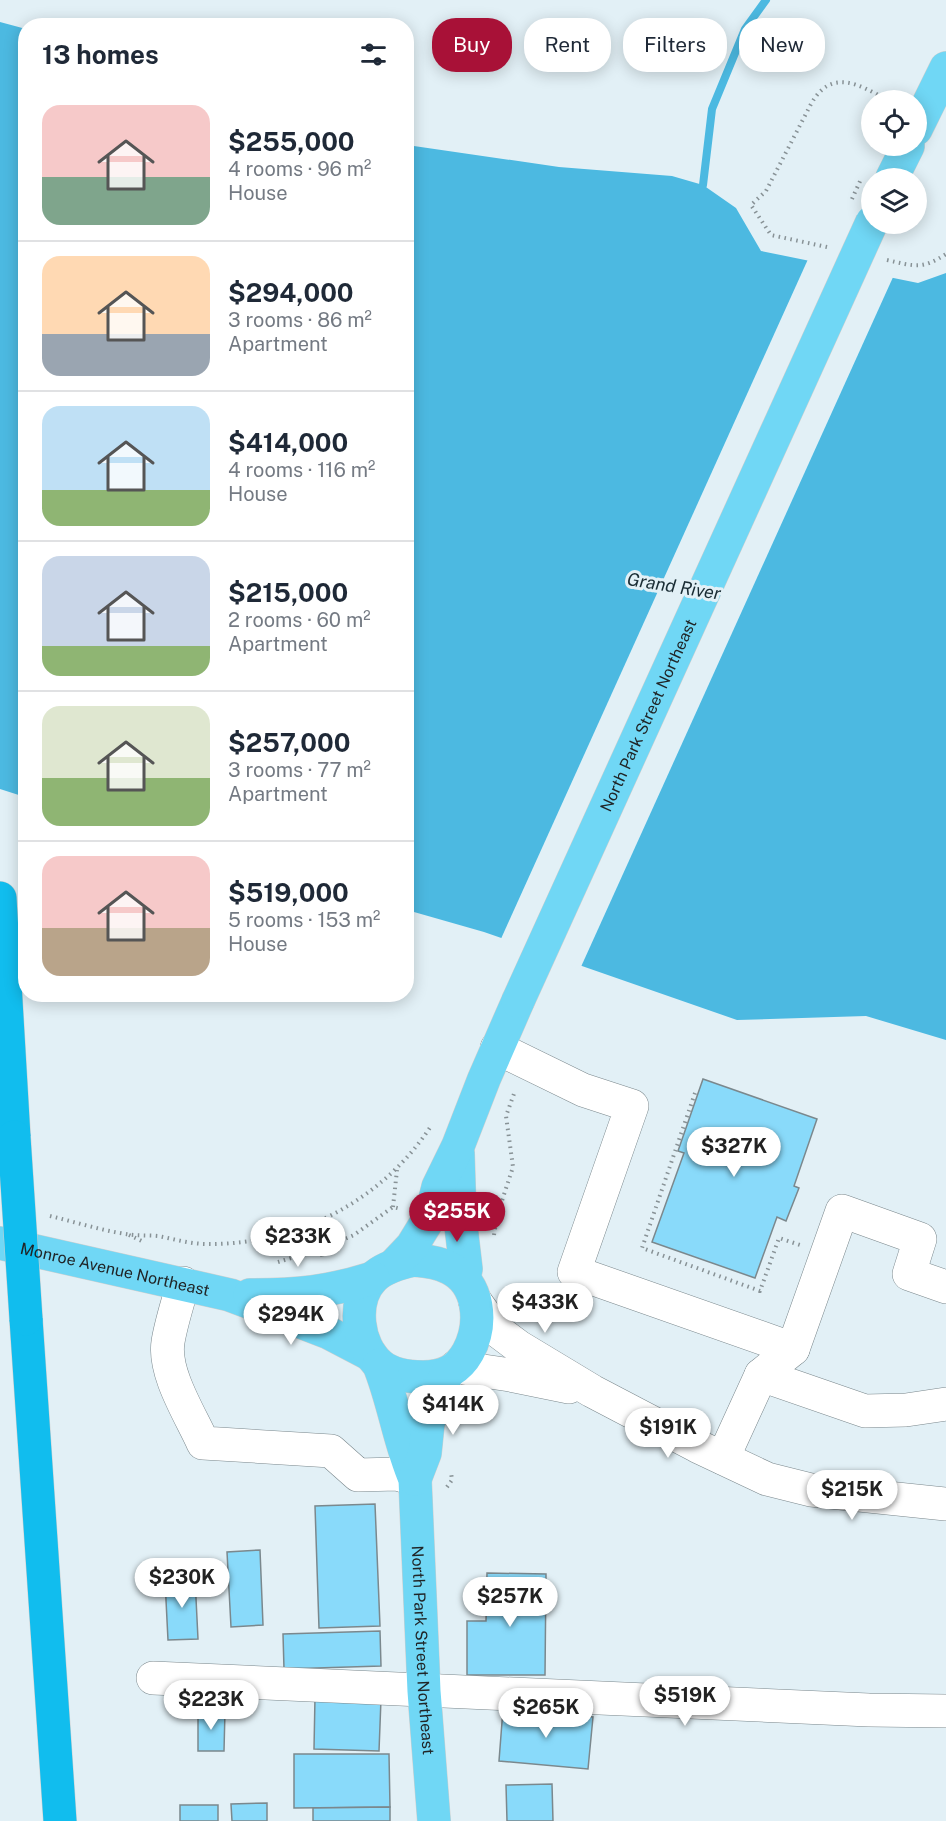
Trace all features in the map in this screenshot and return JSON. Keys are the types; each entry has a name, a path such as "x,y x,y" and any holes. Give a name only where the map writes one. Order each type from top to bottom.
{"highway":[{"path":"0,898 60,1821"}],"main road":[{"path":"927,107 946,68"},
{"name":"North Park Street Northeast","path":"384,1271 412,1246 430,1215 438,1187 458,1146 497,1048 867,234"},
{"name":"North Park Street Northeast","path":"458,1146 460,1218 469,1290"},
{"name":"Monroe Avenue Northeast","path":"0,1243 230,1295 327,1332 375,1360"},
{"path":"414,1260 433,1262 450,1268 469,1290 478,1316 474,1338 467,1354 451,1371 432,1377 411,1377 390,1371 375,1360 364,1342 359,1324 360,1306 366,1290 384,1271 414,1260"},
{"name":"Monroe Avenue Northeast","path":"230,1295 290,1295 328,1291 384,1271"},
{"name":"North Park Street Northeast","path":"375,1360 398,1424 405,1456 415,1479 424,1691 434,1821"},
{"name":"North Park Street Northeast","path":"415,1479 425,1453 428,1424 437,1393 451,1371"}],"street":[{"path":"497,1048 583,1090 632,1106 574,1272 792,1349"},
{"path":"723,1458 761,1375 792,1349 842,1211 920,1239 909,1274 946,1287"},
{"path":"183,1283 167,1344 168,1358 170,1372 203,1443 331,1451 358,1475 397,1474 415,1479"},
{"path":"469,1290 495,1329 519,1347 592,1391 767,1479 811,1490 946,1504"},
{"path":"451,1371 510,1375 592,1391"},
{"path":"761,1375 865,1410 906,1410 946,1404"},
{"path":"153,1678 946,1711"}],"path":[{"path":"837,249 771,236 751,205 765,191 811,104 824,86 832,83 851,84 867,90"},
{"path":"881,259 914,266 928,265 946,254"},
{"path":"695,1093 642,1248 760,1290 779,1238"},
{"path":"497,1216 513,1167 506,1116"},
{"path":"46,1214 126,1234 205,1244 242,1243 277,1237 340,1212 373,1189 417,1148 432,1125"},
{"path":"276,1262 321,1249 354,1235 393,1208 397,1169"}],"shaded area":[{"path":"0,22 18,27 18,795 0,789"},
{"path":"414,146 559,167 672,176 703,185 736,208 761,251 918,283 946,273 946,1040 866,1016 737,1020 484,932 414,912"}],"pier":[{"path":"809,257 894,275 580,969 500,941"}],"building":[{"path":"703,1079 817,1119 794,1186 799,1188 786,1221 777,1217 755,1278 652,1242 684,1153 678,1151"},
{"path":"375,1504 380,1626 319,1628 315,1506"},
{"path":"260,1550 263,1625 231,1627 227,1552"},
{"path":"487,1573 546,1574 545,1675 467,1675 467,1621 486,1621"},
{"path":"195,1578 198,1639 168,1640 165,1580"},
{"path":"380,1631 381,1666 284,1669 283,1634"},
{"path":"315,1697 381,1699 379,1751 314,1749"},
{"path":"503,1709 593,1717 588,1769 499,1761"},
{"path":"198,1710 225,1711 224,1751 198,1751"},
{"path":"294,1754 389,1754 390,1807 294,1808"},
{"path":"552,1784 553,1821 507,1821 506,1785"},
{"path":"267,1803 267,1821 232,1821 231,1804"},
{"path":"180,1805 218,1805 218,1821 180,1821"},
{"path":"390,1807 390,1821 313,1821 313,1808"}],"waterway":[{"path":"703,185 712,109 745,29 766,0"}],"water label":[{"name":"Grand River","path":"674,586"}]}
